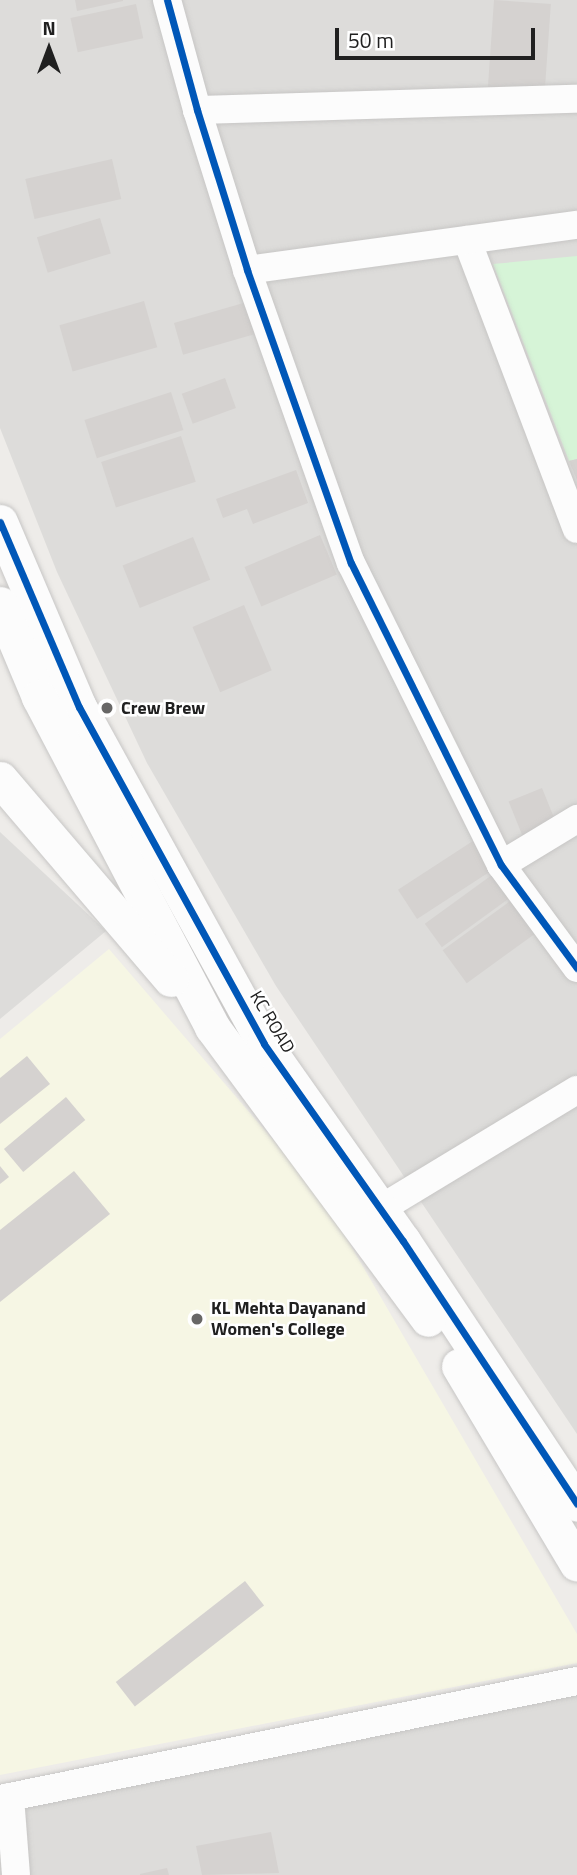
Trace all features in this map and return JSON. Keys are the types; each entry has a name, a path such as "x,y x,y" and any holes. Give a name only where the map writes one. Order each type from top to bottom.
{"street":[{"path":"167,0 197,110 247,270 351,564 501,865 577,968"},
{"path":"197,110 577,99"},
{"path":"247,270 577,225"},
{"path":"467,240 577,529"},
{"name":"KC ROAD","path":"0,522 79,707 264,1044 368,1216 577,1504"},
{"path":"0,604 39,697 212,1027"},
{"path":"0,679 39,697 79,707"},
{"path":"0,779 212,1027 368,1216 577,1564"},
{"path":"501,865 577,819"},
{"path":"368,1216 577,1090"},
{"path":"16,1875 5,1798 577,1681"}],"shaded area":[{"path":"0,0 577,0 577,1434 276,986 147,763 57,572 0,428"},
{"path":"0,832 106,931 0,1019"},
{"name":"KL Mehta Dayanand Women's College","path":"109,949 323,1198 577,1634 577,1663 0,1775 0,1039"},
{"path":"577,1694 577,1875 0,1875 0,1813"}],"green space":[{"path":"577,256 577,459 569,461 493,264"}],"building":[{"path":"75,0 123,0 123,1 77,11"},
{"path":"494,0 551,4 544,99 487,95"},
{"path":"136,4 143,38 78,52 70,18"},
{"path":"112,159 121,199 35,219 25,179"},
{"path":"100,218 111,253 48,273 37,237"},
{"path":"144,301 157,347 73,371 59,325"},
{"path":"247,302 256,334 183,355 174,323"},
{"path":"225,378 236,408 193,424 182,394"},
{"path":"171,392 183,430 97,458 84,420"},
{"path":"181,436 196,482 116,508 101,462"},
{"path":"577,459 577,480 569,461"},
{"path":"296,470 308,503 253,524 247,509 223,518 216,499"},
{"path":"320,535 337,575 261,607 245,567"},
{"path":"193,537 210,580 140,608 123,565"},
{"path":"244,605 272,670 220,692 192,627"},
{"path":"542,788 557,826 524,840 509,801"},
{"path":"476,839 495,868 417,919 398,890"},
{"path":"496,872 513,895 442,947 425,924"},
{"path":"513,899 537,932 467,983 443,950"},
{"path":"27,1056 50,1084 0,1124 0,1078"},
{"path":"66,1097 85,1120 23,1172 4,1149"},
{"path":"0,1166 9,1177 0,1184"},
{"path":"74,1171 110,1214 0,1302 0,1230"},
{"path":"245,1581 264,1605 135,1706 116,1682"},
{"path":"271,1832 279,1873 202,1875 196,1846"},
{"path":"167,1868 169,1875 140,1875 140,1874"}],"cycle path":[{"path":"167,0 197,110 247,270 351,563 501,865 577,968"},
{"path":"0,522 79,707 264,1044 403,1241 577,1504"}],"place":[{"name":"Crew Brew","path":"107,708"},
{"name":"KL Mehta Dayanand Women's College","path":"197,1319"}]}
